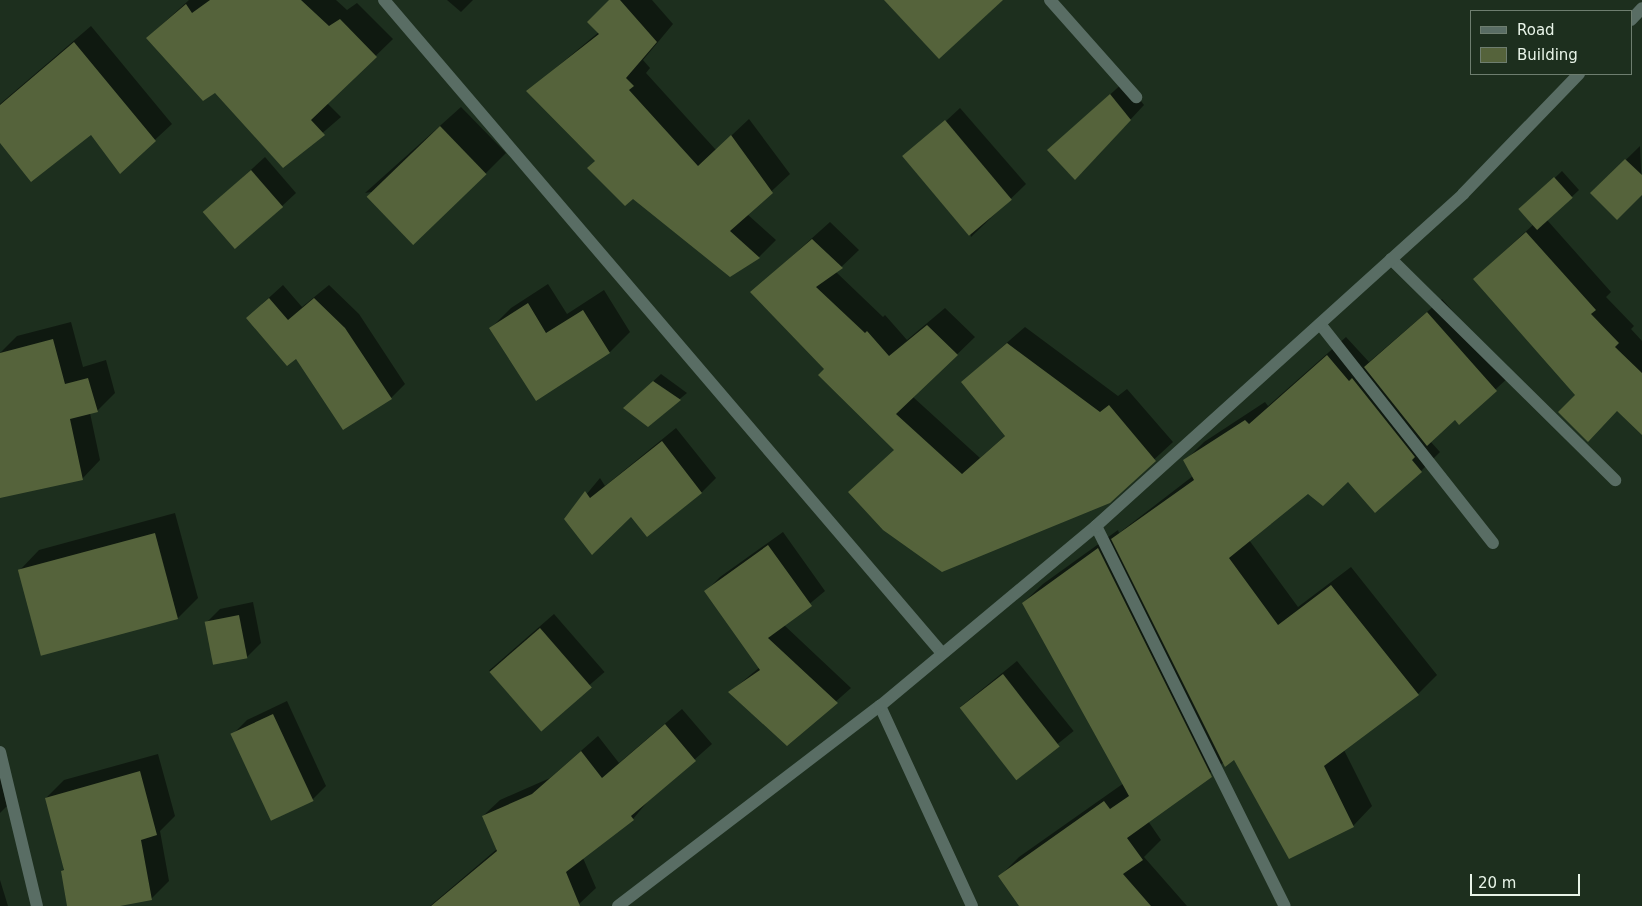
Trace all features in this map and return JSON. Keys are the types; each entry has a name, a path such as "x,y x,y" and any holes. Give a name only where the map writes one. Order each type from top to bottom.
{"street":[{"path":"384,0 941,652"},
{"path":"1050,0 1136,97"},
{"path":"1632,19 1642,8"},
{"path":"618,906 880,706 941,652 1096,526 1463,194 1577,75"},
{"path":"1391,259 1615,480"},
{"path":"1320,324 1493,543"},
{"path":"1096,526 1285,906"},
{"path":"880,706 972,906"},
{"path":"0,752 37,906"}],"building":[{"path":"210,0 301,0 329,26 340,19 377,57 311,120 325,135 283,168 215,93 203,101 146,38 186,4 192,13"},
{"path":"609,0 620,0 657,42 626,78 634,86 629,90 698,166 731,135 773,193 730,231 760,258 730,277 633,199 625,206 587,168 595,161 526,91 599,34 587,22"},
{"path":"884,0 1003,0 939,59"},
{"path":"74,42 156,141 120,174 91,135 31,182 0,143 0,105"},
{"path":"1110,94 1131,120 1075,180 1047,150"},
{"path":"945,120 1012,200 969,236 902,156"},
{"path":"440,126 487,174 413,245 367,197"},
{"path":"1625,159 1642,175 1642,195 1617,220 1590,193"},
{"path":"251,170 283,207 235,249 203,212"},
{"path":"1554,177 1573,198 1537,230 1518,209"},
{"path":"1526,232 1596,310 1591,314 1619,343 1615,347 1642,373 1642,435 1617,411 1588,442 1558,412 1575,395 1473,279"},
{"path":"812,239 843,268 816,287 865,333 867,331 889,356 927,325 958,355 896,414 962,474 1005,436 961,382 1007,343 1100,412 1109,405 1156,461 1110,503 942,572 883,530 848,492 894,450 818,375 824,369 750,292"},
{"path":"269,298 288,320 314,298 345,328 392,399 343,430 296,359 287,366 246,318"},
{"path":"528,303 546,333 583,310 610,353 536,401 489,328"},
{"path":"1427,312 1497,391 1459,425 1455,420 1427,446 1364,367"},
{"path":"53,339 65,384 88,378 98,412 70,419 83,480 0,498 0,353"},
{"path":"1327,355 1349,381 1352,378 1415,457 1412,460 1422,472 1375,513 1348,482 1323,506 1308,494 1229,558 1278,625 1331,585 1419,695 1324,766 1354,827 1289,859 1234,760 1225,767 1111,539 1194,480 1183,460 1245,420 1249,424"},
{"path":"653,381 681,400 648,427 623,408"},
{"path":"662,441 702,493 647,537 631,517 592,555 564,519 585,491 590,498"},
{"path":"155,533 178,619 41,656 18,570"},
{"path":"768,545 812,606 768,638 838,703 787,746 728,692 760,670 704,591"},
{"path":"1098,548 1212,777 1127,838 1143,860 1123,874 1151,906 1019,906 998,876 1104,801 1110,809 1129,796 1022,603"},
{"path":"239,615 247,658 213,665 205,622"},
{"path":"540,628 592,688 541,732 489,672"},
{"path":"1003,674 1060,746 1016,780 960,708"},
{"path":"273,714 314,801 271,821 230,734"},
{"path":"665,724 696,761 631,816 634,820 566,872 580,906 431,906 497,851 482,816 532,794 581,751 602,778"},
{"path":"140,771 157,835 141,840 152,900 120,906 67,906 61,871 64,870 45,798"}]}
